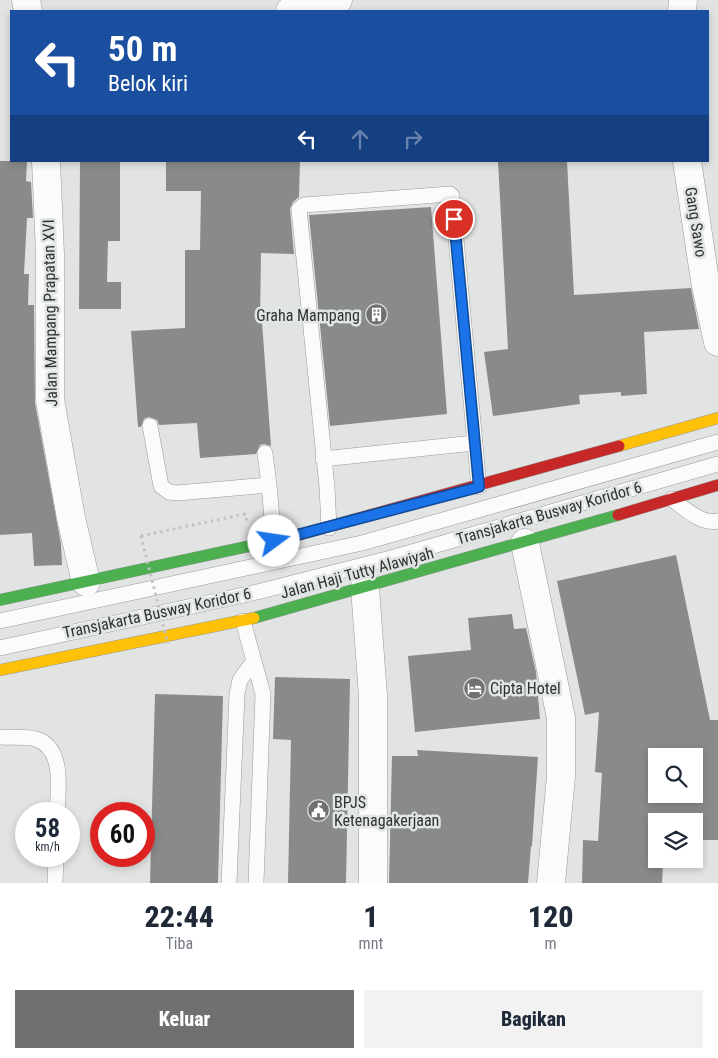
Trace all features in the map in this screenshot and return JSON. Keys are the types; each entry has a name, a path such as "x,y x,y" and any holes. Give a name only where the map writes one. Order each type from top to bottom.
{"main road":[{"path":"0,600 329,528 718,418"},
{"name":"Jalan Haji Tutty Alawiyah","path":"0,670 243,621 525,543 718,485"}],"street":[{"path":"294,10 338,0"},
{"name":"Jalan Mampang Prapatan XVI","path":"46,162 50,254 50,400 71,518 86,582"},
{"name":"Gang Sawo","path":"687,162 705,281 718,342"},
{"path":"525,543 561,718 561,776 551,883"},
{"path":"365,588 373,696 373,883"}],"lane":[{"path":"329,528 299,209 304,205 450,194 452,196 479,487"},
{"path":"150,426 161,486 169,492 269,485"},
{"name":"Transjakarta Busway Koridor 6","path":"0,621 362,543 718,442"},
{"path":"324,459 474,443"},
{"path":"265,453 274,541"},
{"name":"Transjakarta Busway Koridor 6","path":"0,648 257,592 391,558 718,464"},
{"path":"672,499 692,514 714,522 718,520"},
{"path":"243,621 263,694 256,883"},
{"path":"229,883 237,694 240,680 253,662"},
{"path":"0,737 37,740 52,751 59,774 58,802"},
{"path":"54,883 55,867"}],"path":[{"path":"141,536 168,644"}],"building":[{"path":"0,161 10,161 27,162 26,181 31,182 33,218 27,218 24,274 29,274 28,305 34,305 35,403 61,544 62,565 34,566 32,533 0,535"},
{"path":"80,162 120,162 120,241 108,241 107,282 121,282 121,309 79,309"},
{"path":"166,162 300,162 299,197 293,202 290,209 294,254 261,253 260,322 262,322 271,446 260,445 256,454 200,458 197,423 159,425 157,420 149,417 144,419 141,427 138,427 131,331 185,328 185,250 200,250 201,191 166,191"},
{"path":"498,162 567,162 574,295 691,288 699,329 644,332 647,394 621,396 621,392 579,395 580,404 493,416 484,352 508,349"},
{"name":"Graha Mampang","path":"431,207 447,414 330,426 309,215"},
{"path":"676,555 710,720 718,720 718,840 703,840 703,813 648,813 648,868 663,868 662,883 582,883 583,840 598,841 602,773 595,772 599,712 585,715 557,581"},
{"name":"Cipta Hotel","path":"512,614 514,629 526,628 536,672 540,719 415,732 408,656 471,650 468,618"},
{"name":"BPJS Ketenagakerjaan","path":"275,677 350,679 346,883 288,883 291,740 273,739"},
{"path":"155,694 223,696 218,883 150,883 150,867 155,867 155,802 152,802"},
{"path":"417,750 538,757 528,883 389,883 392,756 418,756"}],"traffic: fast":[{"path":"254,618 618,515"},
{"path":"0,600 291,537"}],"traffic: slow":[{"path":"619,446 718,418"},
{"path":"0,670 254,618"}],"traffic: jam":[{"path":"291,537 619,446"},
{"path":"618,515 718,485"}],"place":[{"name":"Graha Mampang","path":"376,315"},
{"name":"Cipta Hotel","path":"474,688"},
{"name":"BPJS Ketenagakerjaan","path":"318,811"}],"route":[{"path":"274,541 479,487 454,219"}]}
